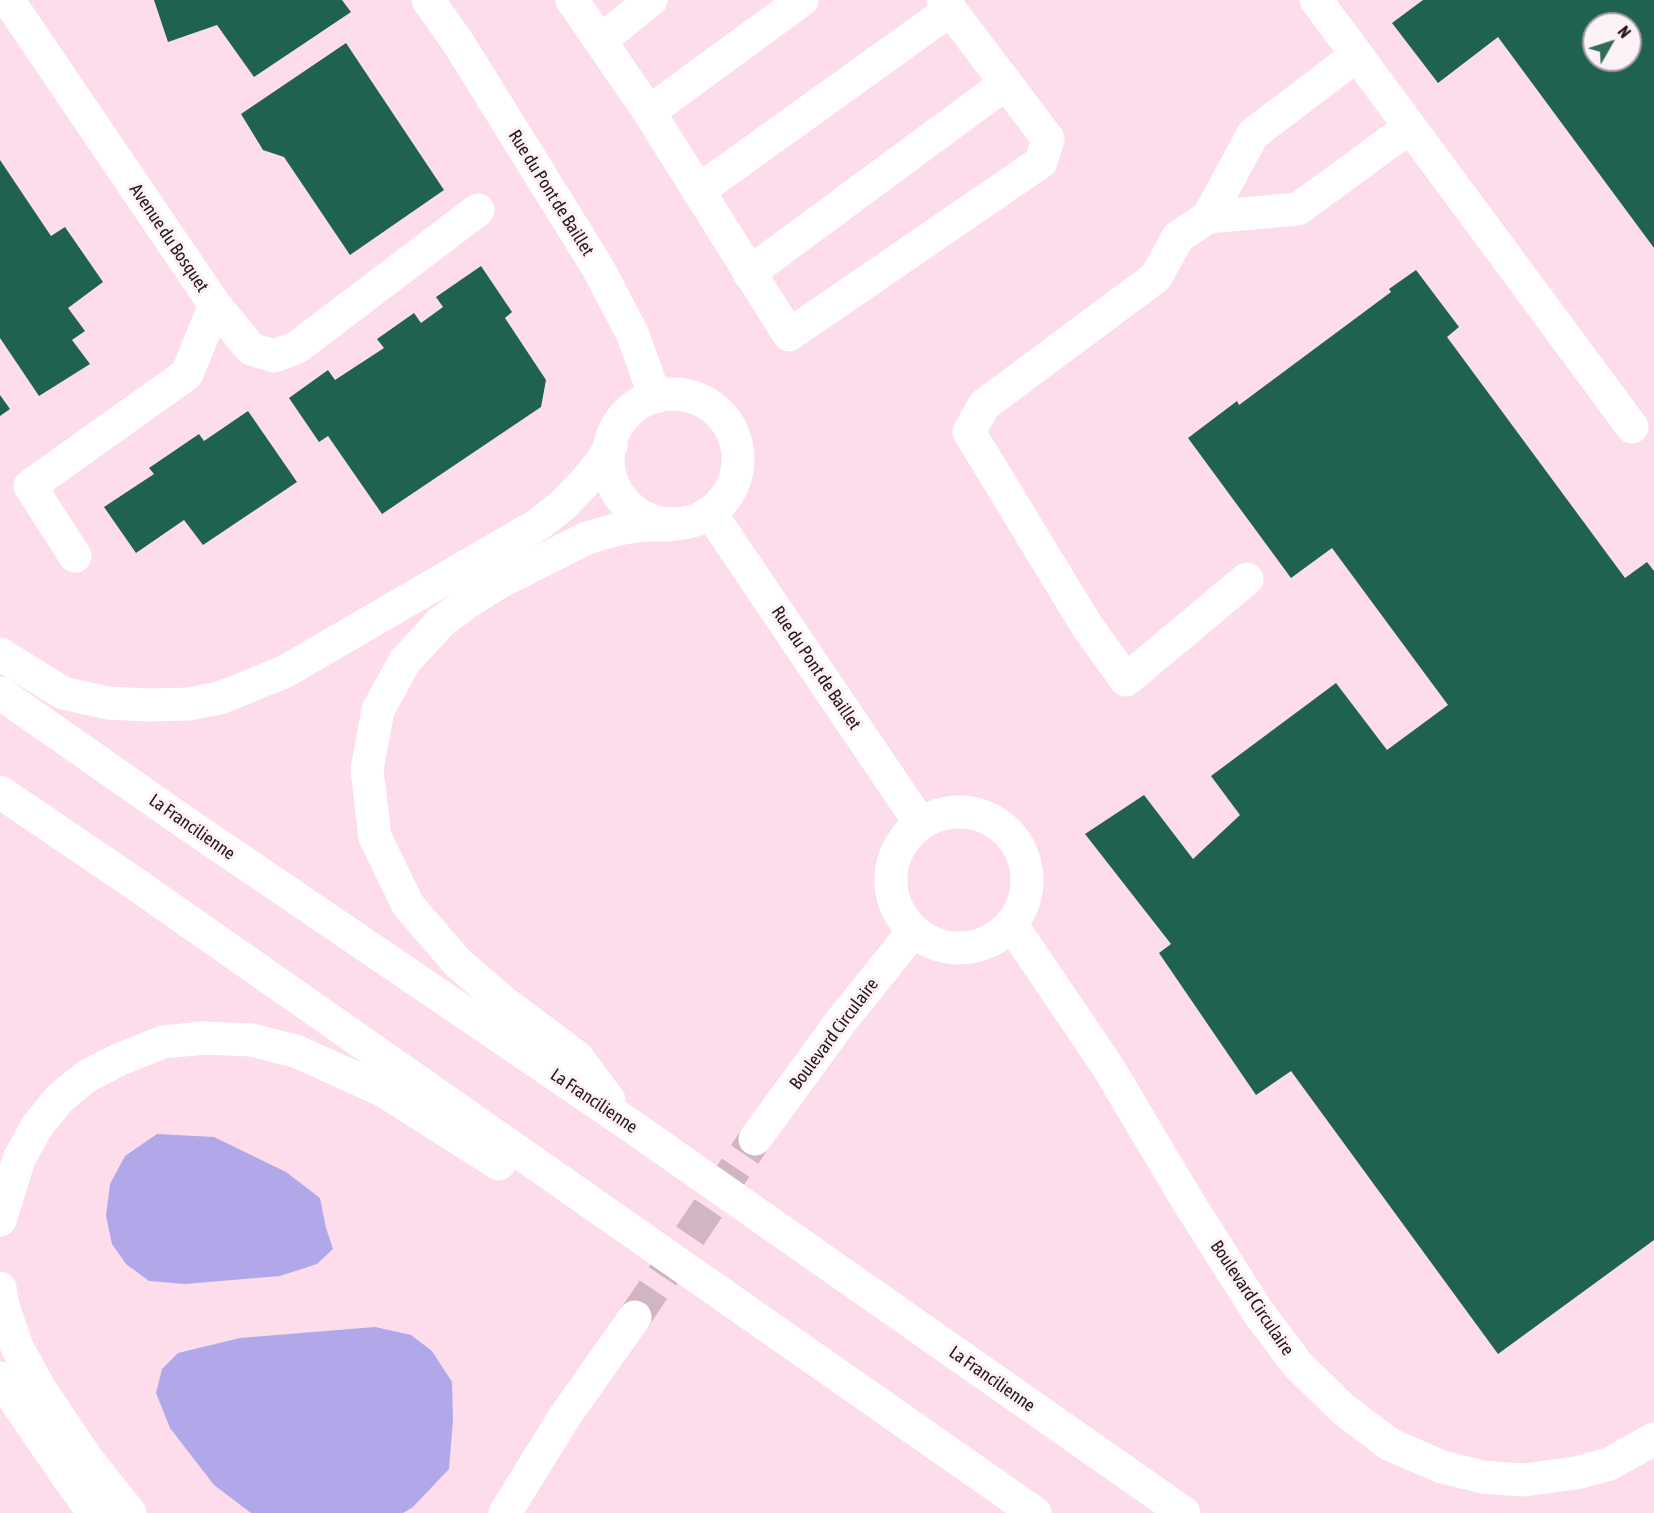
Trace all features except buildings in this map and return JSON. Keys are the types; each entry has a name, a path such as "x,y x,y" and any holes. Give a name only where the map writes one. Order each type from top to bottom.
{"main road":[{"name":"Avenue du Bosquet","path":"8,0 215,305 187,374 30,486 75,556"},
{"name":"Rue du Pont de Baillet","path":"428,0 459,44 598,268 633,334 655,397"},
{"path":"572,0 649,112 789,335 1041,162 1048,140 946,5 698,190"},
{"path":"600,41 651,0"},
{"path":"649,112 802,0"},
{"path":"1316,0 1632,427"},
{"path":"1247,579 1126,680 1087,626 969,432 984,405 1156,277 1178,237 1208,217 1253,134 1357,55"},
{"path":"749,273 1005,84"},
{"path":"1208,217 1298,208 1410,127"},
{"path":"215,305 250,349 274,356 296,348 478,210"},
{"path":"627,1123 577,1057 502,1001 457,962 408,905 375,837 367,770 378,710 405,661 441,622 498,583 587,538 644,525 669,525 692,522 711,514 726,498 736,479 739,457 734,435 723,416 706,402 686,395 664,394 643,401 627,412 615,428 610,446 610,480 622,500 646,519 669,525"},
{"path":"0,654 63,693 108,703 188,704 220,698 284,672 539,524 564,504 585,482 610,446"},
{"name":"Rue du Pont de Baillet","path":"711,514 920,823"},
{"name":"La Francilienne","path":"0,693 180,819 627,1123 1185,1513"},
{"path":"0,792 134,883 1035,1513"},
{"path":"963,811 984,816 1002,827 1016,844 1025,863 1027,885 1022,906 1011,924 995,938 973,947 949,948 927,941 908,926 896,906 890,884 893,861 903,840 920,823 941,814 963,811"},
{"name":"Boulevard Circulaire","path":"1011,924 1108,1068 1187,1200 1258,1312 1297,1364 1343,1409 1389,1444 1442,1467 1483,1477 1523,1480 1576,1473 1609,1464 1654,1440"},
{"name":"Boulevard Circulaire","path":"755,1139 842,1020 913,930"},
{"path":"0,1220 20,1159 37,1126 60,1098 87,1076 118,1060 163,1042 204,1038 252,1040 298,1052 384,1091 967,1465"},
{"path":"0,1288 3,1306 16,1347 40,1389 87,1459 130,1513"},
{"path":"505,1513 566,1416 635,1317"},
{"path":"0,1378 94,1513"},
{"path":"482,1513 566,1416"}],"shaded area":[{"path":"157,1134 214,1137 286,1172 320,1198 333,1249 317,1264 280,1276 185,1284 149,1281 126,1264 112,1244 106,1216 110,1184 125,1156"},
{"path":"375,1327 411,1335 432,1351 452,1382 453,1420 449,1469 413,1507 403,1513 251,1513 214,1485 170,1428 156,1393 162,1369 178,1353 240,1338"}],"tunnel":[{"path":"635,1317 755,1139"}]}
